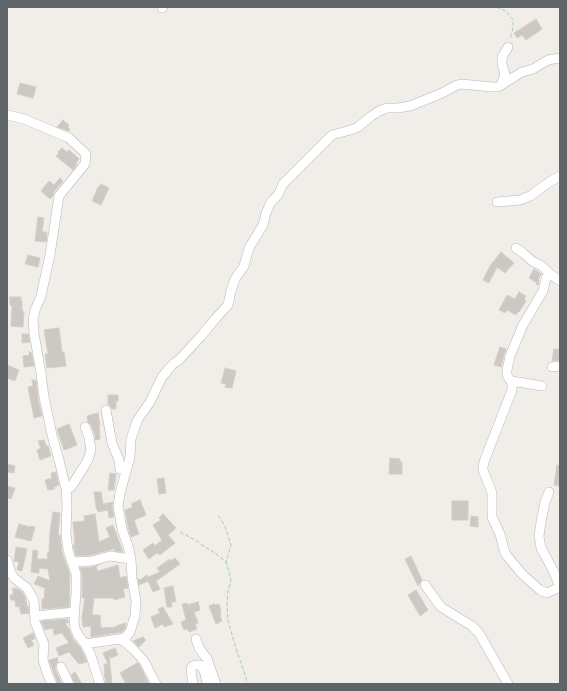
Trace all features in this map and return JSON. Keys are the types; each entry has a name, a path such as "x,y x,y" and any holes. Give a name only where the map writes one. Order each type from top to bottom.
{"street":[{"path":"501,85 505,74 502,64 502,57 508,47"},
{"path":"85,644 125,638 130,632 135,616 136,601 132,578 131,559 122,529 118,506 130,457 131,439 138,419 150,402 164,373 201,336 228,305 235,279 244,266 249,248 264,225 266,213 271,202 278,195 283,184 332,135 358,127 379,111 387,108 410,106 461,84 498,87 522,72 533,69 548,60 560,58"},
{"path":"7,115 24,119 69,138 86,154 85,164 59,196 50,255 33,319 44,397 66,489 66,534 68,550 76,574 75,628 90,653 100,684"},
{"path":"497,202 520,200 530,196 560,176"},
{"path":"516,248 532,261 542,266 560,281"},
{"path":"549,492 545,502 539,536 541,548 554,572 560,588 550,592 545,592 537,588 522,574 508,557 492,517 492,494 483,470 483,466 512,390 513,385 507,375 510,356 522,325 543,291 546,278 550,274"},
{"path":"511,381 542,386"},
{"path":"106,410 112,443 120,469 126,470"},
{"path":"66,489 71,487 88,460 91,450 89,437 85,427"},
{"path":"72,562 92,561 110,556 131,559"},
{"path":"7,560 14,578 27,588 34,601 35,622 44,644 43,660 52,684"},
{"path":"424,585 441,607 472,626 479,633 508,684"},
{"path":"35,616 75,612"},
{"path":"119,639 125,642 138,654 156,684"},
{"path":"196,639 216,684"},
{"path":"193,684 190,670 192,666 196,665 200,665 203,669 207,684"},
{"path":"61,667 69,684"}],"path":[{"path":"496,7 506,11 512,20 513,28 508,47"},
{"path":"218,516 226,529 231,545 226,562 230,576 227,606 228,621 246,677 246,684"},
{"path":"180,532 208,548 226,562"}],"building":[{"path":"536,19 542,29 526,40 522,35 517,38 514,33"},
{"path":"20,83 36,87 33,98 17,94"},
{"path":"63,120 69,125 68,127 70,130 68,131 57,127"},
{"path":"62,148 67,152 69,150 79,159 73,170 56,156"},
{"path":"60,178 63,181 50,199 41,191 49,181 54,185"},
{"path":"101,184 109,188 101,205 92,201 98,187"},
{"path":"38,217 44,218 42,232 47,232 46,242 35,241"},
{"path":"501,252 514,263 505,273 497,267 489,283 483,280 490,266"},
{"path":"28,255 40,258 38,267 25,264"},
{"path":"534,269 541,274 538,279 538,285 529,278"},
{"path":"519,292 526,296 524,300 526,301 516,315 507,310 505,313 499,310 507,295 515,299"},
{"path":"10,297 21,297 22,311 24,312 23,327 11,326 12,306 10,305"},
{"path":"59,328 62,352 64,352 66,366 47,368 45,354 48,354 44,330"},
{"path":"22,334 28,334 30,342 22,343"},
{"path":"500,347 506,349 501,367 494,365"},
{"path":"554,349 560,349 560,360 552,361"},
{"path":"29,352 31,352 34,366 24,367 23,356 30,355"},
{"path":"7,365 19,370 15,381 7,378"},
{"path":"225,368 236,371 232,388 225,387 226,384 221,383"},
{"path":"32,380 36,380 42,416 34,418 28,387 33,386"},
{"path":"108,395 118,395 116,409 112,409 108,404"},
{"path":"98,413 100,439 95,440 95,435 91,425 88,422 87,416"},
{"path":"69,424 77,445 64,450 57,429"},
{"path":"44,440 46,446 48,446 51,456 40,460 37,450 41,448 38,441"},
{"path":"390,458 400,459 400,462 402,462 402,474 389,474"},
{"path":"7,464 15,466 14,473 7,472"},
{"path":"557,465 560,466 560,486 554,485"},
{"path":"56,472 59,485 54,487 54,489 48,490 45,480 52,478 51,473"},
{"path":"110,473 116,474 114,490 108,490"},
{"path":"164,478 166,493 159,494 157,479"},
{"path":"7,486 15,488 11,499 7,498"},
{"path":"94,492 101,492 103,504 113,502 112,507 114,517 109,518 108,510 98,512"},
{"path":"140,500 146,515 134,520 139,534 131,537 125,510 133,507 131,504"},
{"path":"452,501 468,501 468,520 452,520"},
{"path":"53,512 60,513 58,535 60,535 62,552 70,575 69,607 42,609 42,599 44,599 45,588 34,584 38,576 50,581 48,569 39,568 39,573 31,572 33,550 38,551 37,559 48,559 47,553 49,553"},
{"path":"95,514 99,542 110,537 106,528 113,525 123,552 115,551 114,549 91,555 76,556 73,545 75,545 73,522 85,521 84,516"},
{"path":"163,514 176,528 168,535 175,543 160,555 157,553 149,559 143,550 153,543 155,546 162,540 153,525 161,520 159,518"},
{"path":"471,516 478,517 478,527 470,526"},
{"path":"19,524 35,527 31,541 15,537"},
{"path":"16,547 27,549 22,571 17,570 19,562 14,561"},
{"path":"411,556 422,580 418,586 405,559"},
{"path":"175,558 180,564 156,581 160,589 153,592 148,581 139,585 138,578 140,580 147,575 148,577 160,572 157,568 170,559 171,561"},
{"path":"99,565 96,567 98,571 118,565 120,578 126,576 128,588 123,589 125,597 114,600 113,598 94,598 92,615 100,615 101,628 116,627 125,623 126,625 122,632 91,637 91,626 83,627 82,617 85,598 82,598 82,574 80,568"},
{"path":"173,586 176,602 171,602 172,607 167,607 164,588"},
{"path":"13,588 18,589 25,596 29,613 21,614 19,606 16,607 15,600 11,600 10,595 13,595"},
{"path":"416,590 428,610 420,616 408,595"},
{"path":"198,602 200,610 194,612 198,623 195,624 197,629 189,632 188,629 184,630 181,622 186,620 182,604 187,603 187,605"},
{"path":"219,604 221,610 220,615 222,621 216,624 209,606"},
{"path":"163,607 173,624 164,627 163,624 155,628 151,617 160,613 158,609"},
{"path":"68,619 68,623 65,623 73,639 80,647 87,662 79,664 69,652 59,656 56,648 69,643 62,633 54,635 53,628 45,630 41,621"},
{"path":"33,633 35,639 31,640 34,645 28,648 23,638"},
{"path":"143,637 146,640 139,647 133,641"},
{"path":"115,648 118,655 111,658 109,655 112,684 106,684 104,664 108,664 103,653"},
{"path":"57,658 58,662 55,669 62,684 58,684 49,660"},
{"path":"137,663 139,664 149,684 126,684 120,673"},
{"path":"75,672 82,684 75,684 71,675"}]}
